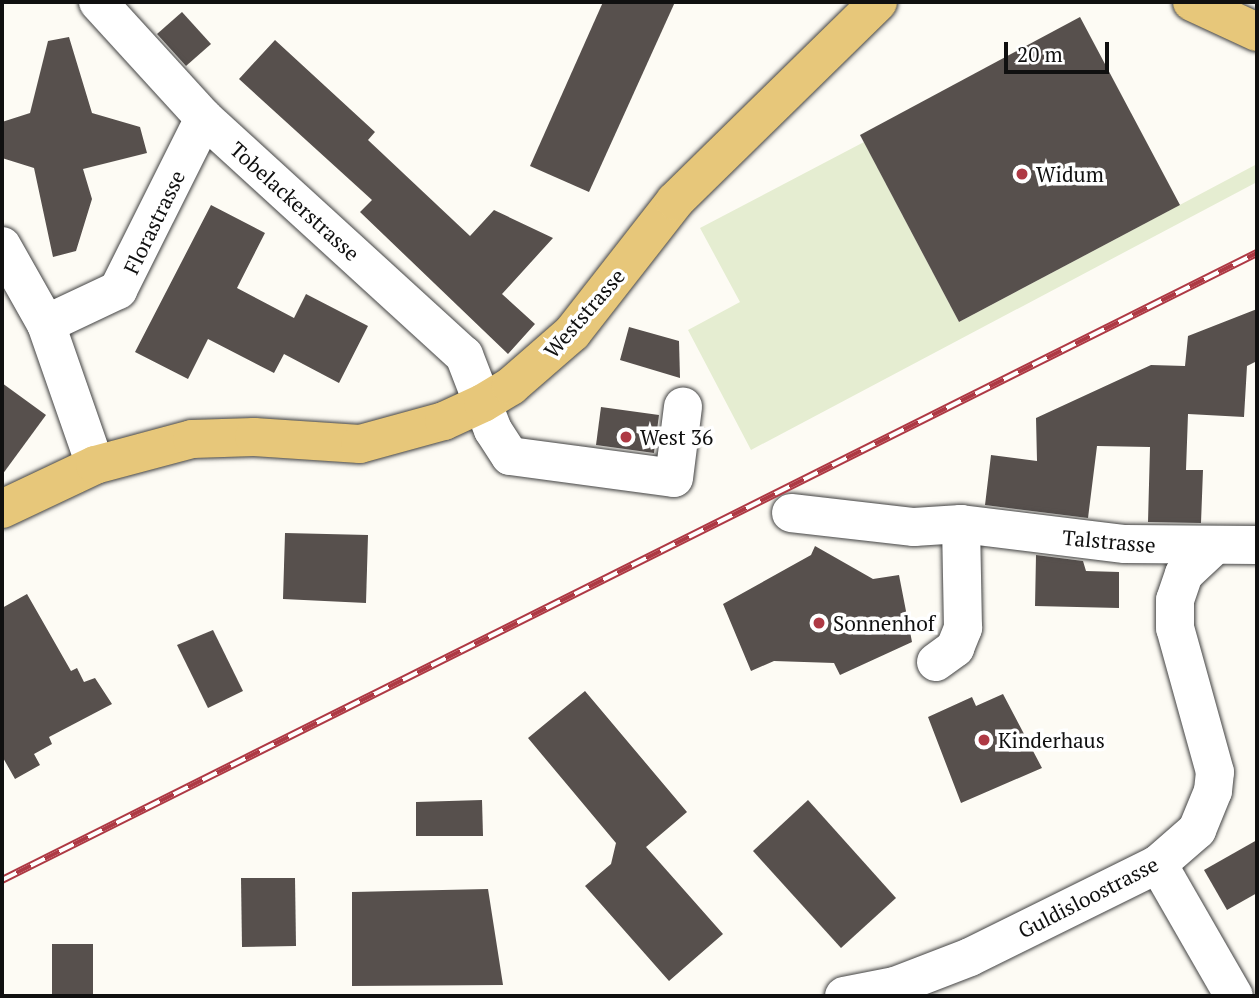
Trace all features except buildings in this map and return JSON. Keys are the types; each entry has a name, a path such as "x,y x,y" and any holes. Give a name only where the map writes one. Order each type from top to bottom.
{"main road":[{"name":"Weststrasse","path":"2,509 94,464 192,439 254,437 359,444 444,421 483,403 520,379 572,333 675,201 878,2"},
{"path":"1192,2 1257,32"}],"street":[{"name":"Tobelackerstrasse","path":"98,2 204,118 464,355 483,403 509,456 674,478 682,407"},
{"name":"Florastrasse","path":"46,324 118,290 204,118"},
{"path":"2,246 46,324 94,464"},
{"name":"Talstrasse","path":"791,513 914,527 961,524 1125,544 1212,548 1257,545"},
{"path":"936,662 955,648 963,628 961,524"},
{"name":"Guldisloostrasse","path":"844,996 895,986 970,957 1158,864 1197,830 1213,791 1211,750 1175,628 1175,600 1184,574 1212,548"},
{"path":"1158,864 1234,996"}],"green space":[{"path":"864,142 959,322 1257,164 1257,182 751,450 688,330 740,302 700,228"}],"railway":[{"path":"2,880 1257,253"}],"place":[{"name":"Widum","path":"1022,174"},
{"name":"West 36","path":"626,437"},
{"name":"Sonnenhof","path":"819,623"},
{"name":"Kinderhaus","path":"984,740"}]}
